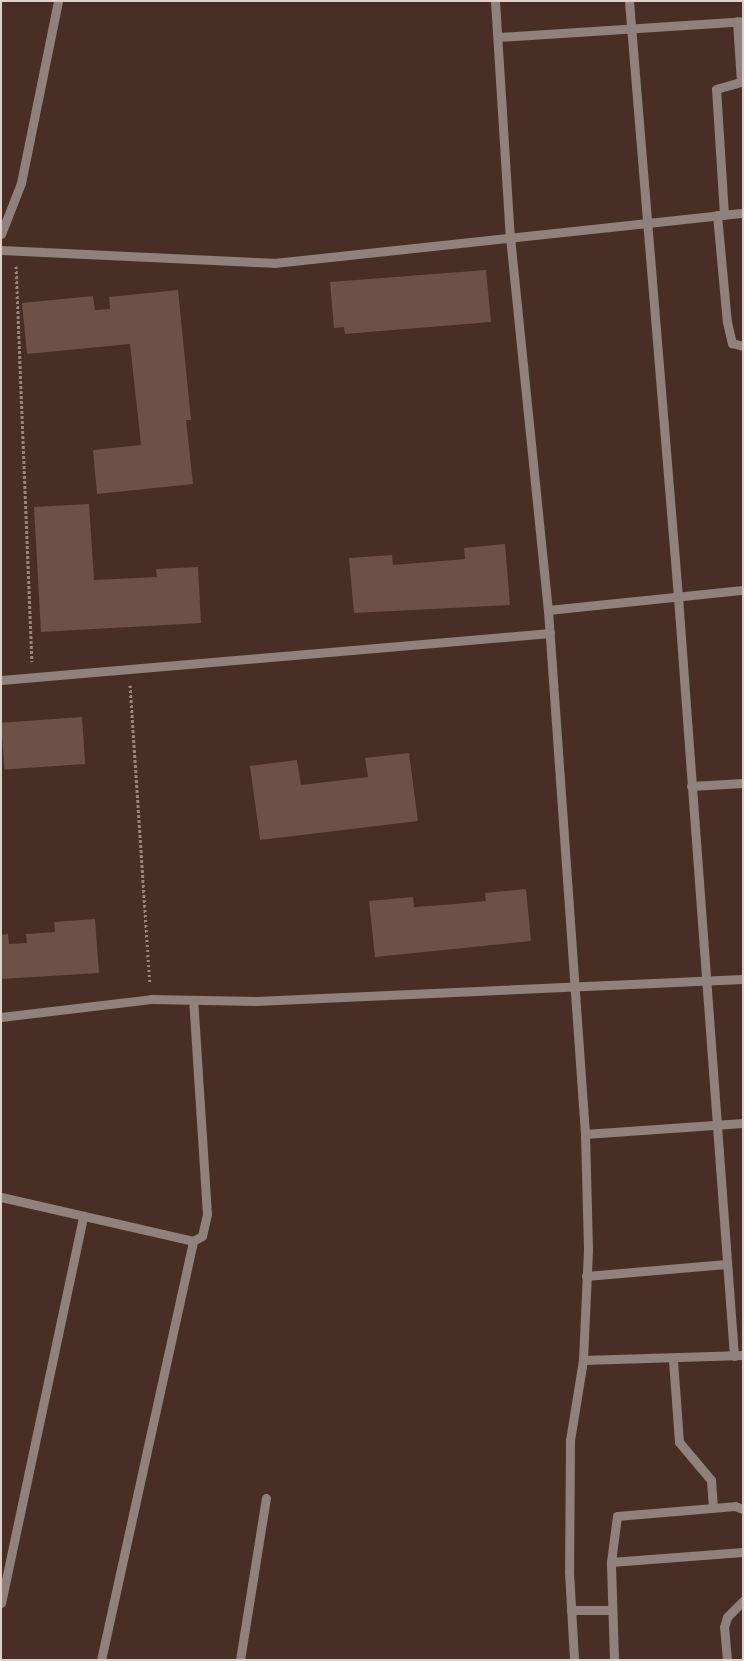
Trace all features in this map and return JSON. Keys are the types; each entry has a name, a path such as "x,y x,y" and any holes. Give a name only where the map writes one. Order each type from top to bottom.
{"street":[{"path":"1,234 21,183 58,1"},
{"path":"495,1 510,236 550,633 585,1134 586,1276 583,1360 570,1440 571,1610 574,1660"},
{"path":"583,1360 673,1360 738,1356 726,1264 704,982 678,597 629,1"},
{"path":"498,38 740,21 742,80 716,89 727,322 732,343 743,346"},
{"path":"1,250 274,263 510,236 743,213"},
{"path":"548,610 743,590"},
{"path":"1,680 129,667 550,633"},
{"path":"691,786 743,783"},
{"path":"1,1017 151,999 193,1000 575,988 743,979"},
{"path":"1,1197 193,1241 202,1236 207,1214 193,1000"},
{"path":"585,1134 743,1123"},
{"path":"1,1603 83,1216"},
{"path":"101,1660 193,1241"},
{"path":"586,1276 726,1264"},
{"path":"673,1360 679,1442 711,1480 713,1508"},
{"path":"240,1660 266,1498"},
{"path":"614,1660 611,1562 617,1516 735,1506 743,1509"},
{"path":"611,1562 743,1552"},
{"path":"727,1660 724,1627 726,1617 743,1601"},
{"path":"571,1610 612,1610"}],"path":[{"path":"16,251 33,677"},
{"path":"129,667 151,999"}],"building":[{"path":"486,270 491,322 345,334 344,327 334,328 330,282"},
{"path":"178,290 191,420 186,420 193,484 97,494 93,450 141,445 130,344 27,354 22,303 93,296 95,310 110,309 109,297"},
{"path":"89,504 94,580 157,577 156,569 198,567 201,623 41,632 34,507"},
{"path":"505,544 510,605 354,613 349,558 392,555 393,565 465,559 464,548"},
{"path":"82,717 85,764 4,770 1,723"},
{"path":"409,753 418,821 260,840 250,766 297,760 301,785 368,777 365,758"},
{"path":"526,889 531,941 375,957 369,901 413,897 414,907 444,905 486,901 485,893"},
{"path":"95,919 99,973 1,979 1,935 8,934 9,944 27,943 26,934 55,932 54,922"}]}
